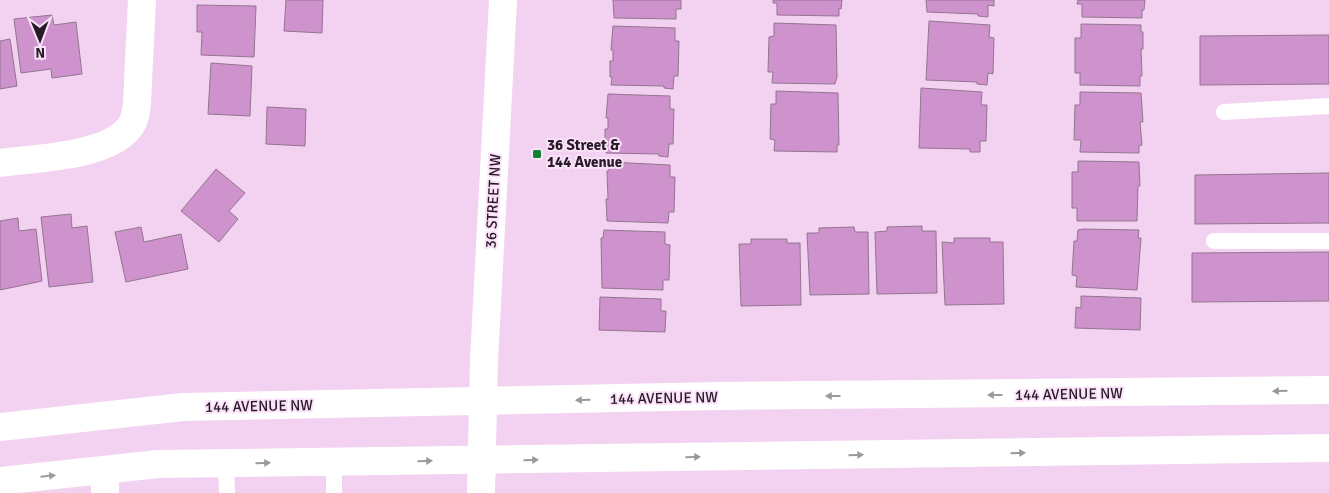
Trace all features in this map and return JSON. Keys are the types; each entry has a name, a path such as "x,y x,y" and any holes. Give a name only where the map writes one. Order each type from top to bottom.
{"main road":[{"path":"0,163 85,151 111,142 124,134 134,119 137,103 142,0"},
{"name":"36 STREET NW","path":"481,493 483,402 503,0"},
{"name":"144 AVENUE NW","path":"0,427 183,407 719,396 1329,390"},
{"path":"0,481 105,482 158,464 1329,448"}],"lane":[{"path":"1224,112 1329,106"},
{"path":"1214,241 1329,241"},
{"path":"334,462 334,493"},
{"path":"226,463 227,493"}],"building":[{"path":"286,0 323,0 322,33 284,31"},
{"path":"613,0 681,0 681,9 676,9 676,19 614,18"},
{"path":"773,0 842,0 839,16 777,15 777,3 773,3"},
{"path":"926,0 994,0 994,6 988,5 988,17 978,16 978,14 927,12"},
{"path":"1078,0 1145,0 1142,18 1082,17 1082,4 1077,4"},
{"path":"197,5 256,6 254,57 201,55 202,32 197,32"},
{"path":"52,15 54,25 76,22 82,74 52,78 51,69 21,73 14,19"},
{"path":"929,21 990,25 989,37 994,38 993,74 988,73 987,85 977,84 977,82 926,80"},
{"path":"774,23 836,25 837,77 835,84 772,83 773,72 768,72 769,37 774,36"},
{"path":"1081,24 1141,25 1143,49 1141,49 1142,76 1140,76 1140,86 1080,85 1080,73 1075,73 1075,38 1081,38"},
{"path":"613,26 675,28 675,41 679,41 678,76 674,76 673,89 664,88 664,86 611,85 610,61 613,61 613,50 611,50"},
{"path":"1329,35 1329,84 1200,85 1200,36"},
{"path":"10,39 17,86 0,89 0,41"},
{"path":"211,63 252,66 250,116 208,114"},
{"path":"921,88 982,92 981,105 987,105 986,141 980,141 980,152 970,152 970,149 919,148"},
{"path":"776,91 838,93 839,145 837,145 837,152 774,151 775,140 770,139 771,104 776,104"},
{"path":"1080,92 1141,93 1143,122 1140,122 1142,145 1139,146 1139,153 1080,152 1081,140 1074,140 1075,105 1080,105"},
{"path":"608,94 670,96 670,109 674,109 673,144 669,144 668,157 659,156 659,154 606,153 605,129 608,129 608,118 606,118"},
{"path":"267,107 306,109 305,146 266,144"},
{"path":"1078,161 1139,162 1140,186 1138,186 1137,221 1077,221 1077,208 1072,208 1072,172 1078,172"},
{"path":"609,162 670,165 670,177 675,177 674,212 669,212 668,223 607,221 606,199 608,199 607,171 609,171"},
{"path":"216,169 245,193 229,211 238,219 219,242 181,211"},
{"path":"1329,173 1329,223 1195,224 1195,175"},
{"path":"71,214 72,228 87,226 93,282 49,287 41,217"},
{"path":"18,218 19,231 36,229 42,281 0,290 0,221"},
{"path":"922,226 922,231 936,231 937,293 877,294 875,232 887,231 887,227"},
{"path":"141,227 144,242 181,234 188,269 126,282 115,232"},
{"path":"854,227 855,232 868,232 869,294 810,295 807,233 819,233 819,228"},
{"path":"604,230 665,232 665,244 670,245 669,280 663,280 663,290 602,288 601,238 603,238"},
{"path":"1078,230 1139,230 1138,238 1141,238 1137,290 1076,287 1077,276 1072,275 1074,241 1077,241"},
{"path":"954,238 990,238 990,242 1003,242 1004,304 945,305 942,242 954,243"},
{"path":"751,239 787,239 787,243 800,243 801,305 741,306 739,244 751,244"},
{"path":"1329,252 1329,301 1192,302 1192,253"},
{"path":"1081,296 1141,298 1140,330 1075,328 1076,307 1081,308"},
{"path":"600,297 661,299 661,311 666,311 665,332 599,330"}],"place":[{"name":"36 Street & 144 Avenue","path":"537,154"}]}
